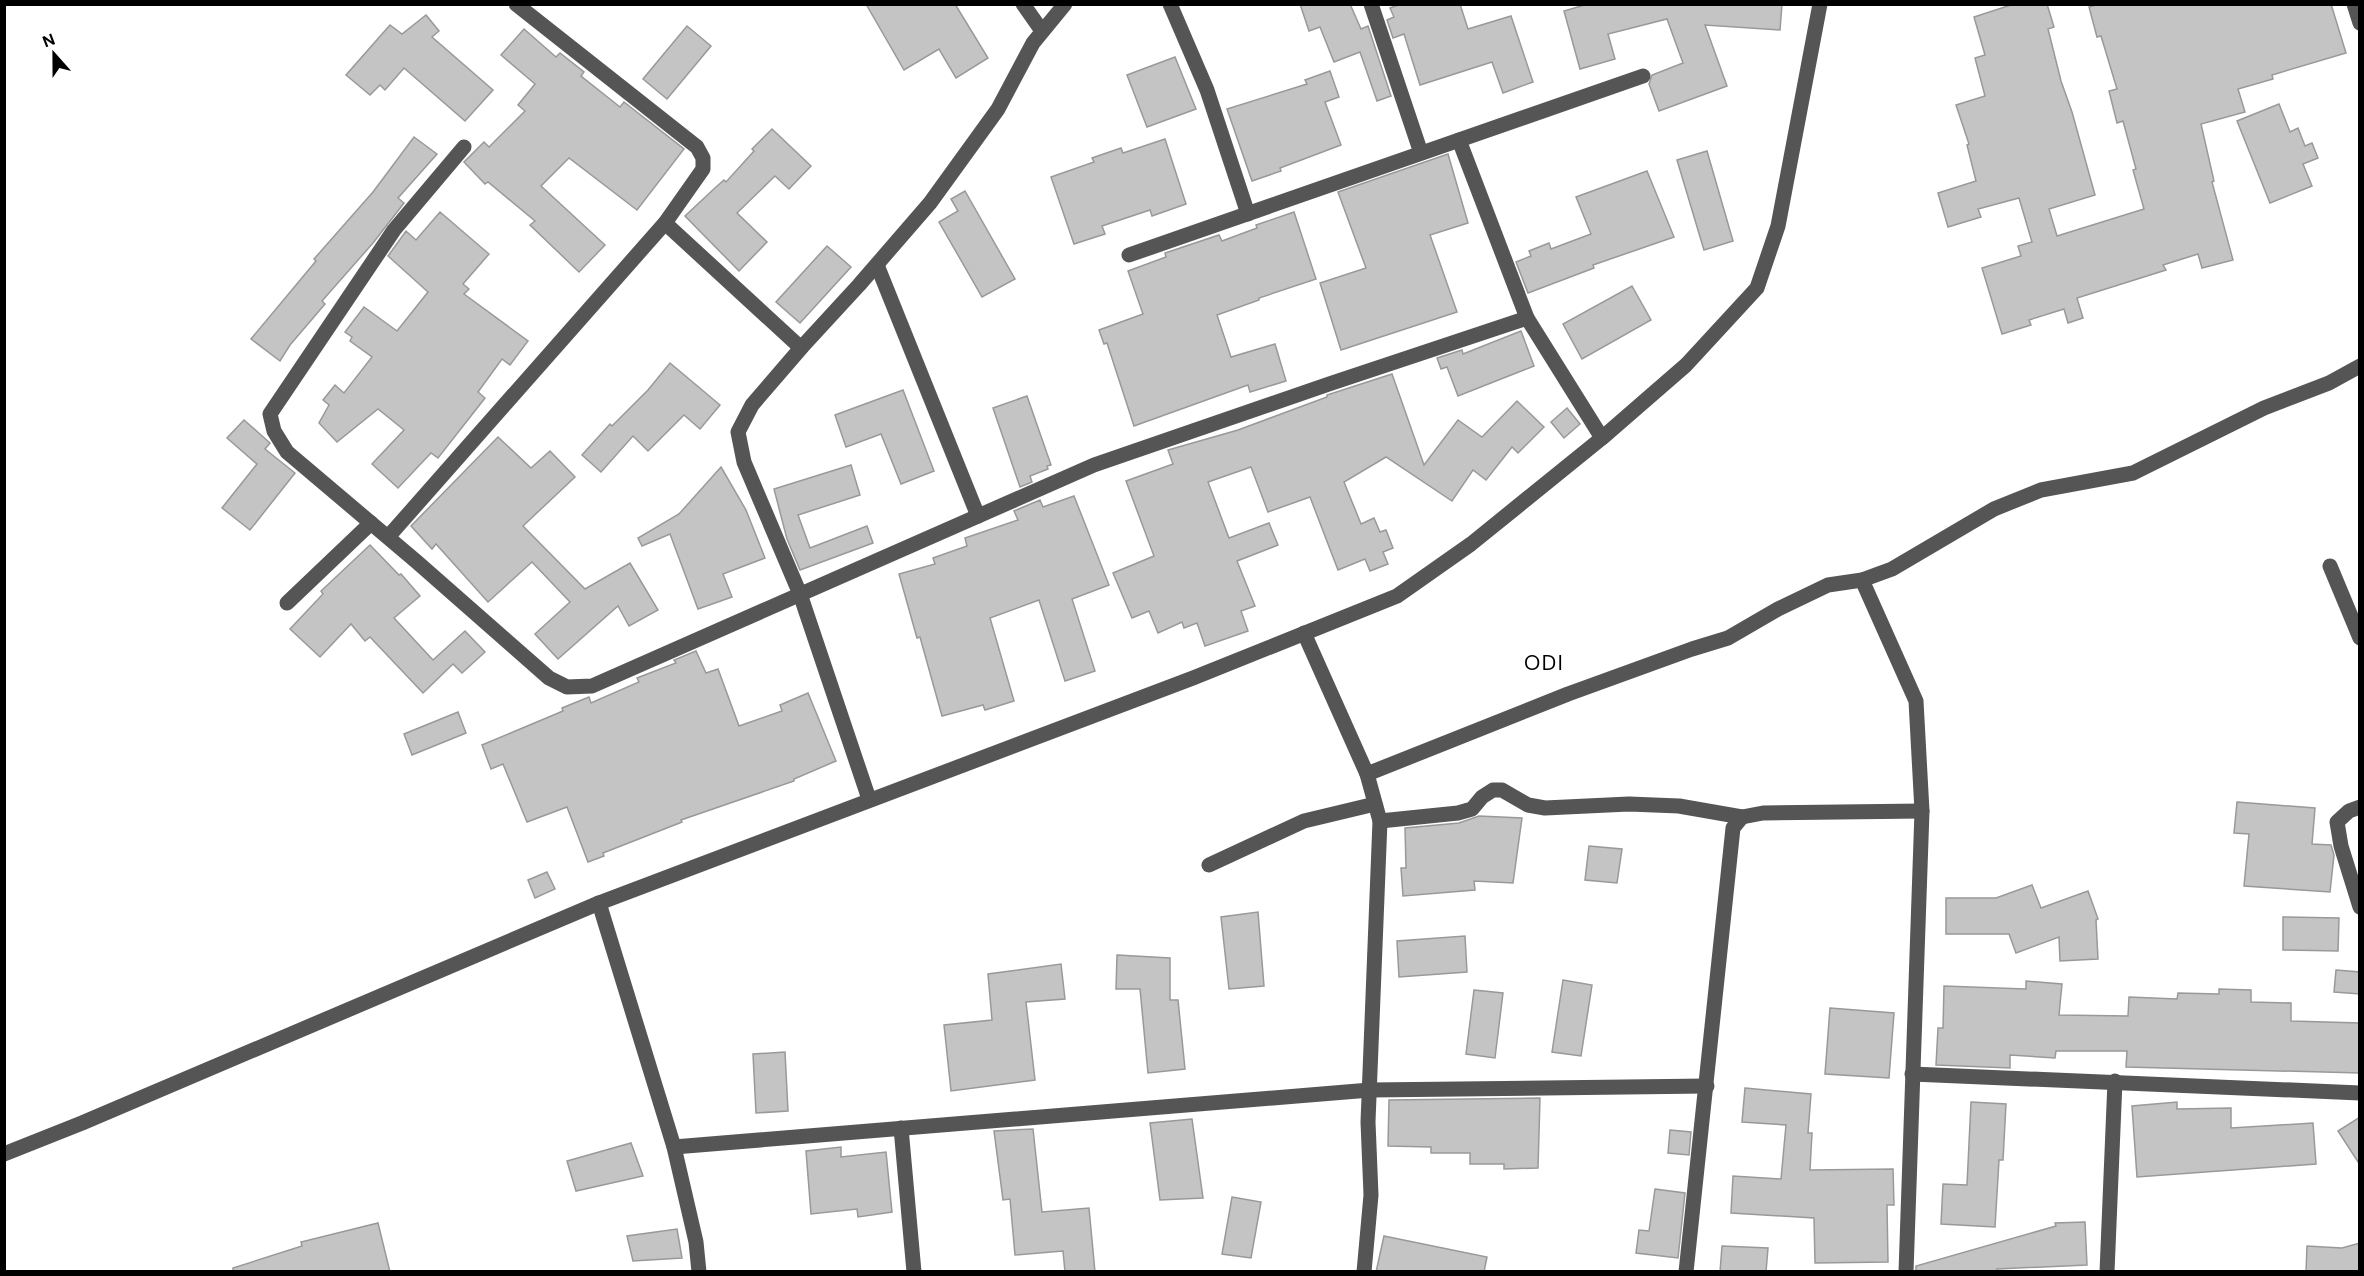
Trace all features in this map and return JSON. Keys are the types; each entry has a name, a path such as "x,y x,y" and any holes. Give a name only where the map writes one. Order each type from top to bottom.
{"street":[{"path":"388,537 664,223 703,170 704,158 697,147 516,4"},
{"path":"1023,4 1042,31"},
{"path":"869,800 800,594 744,462 738,432 752,405 930,203 998,109 1033,43 1065,4"},
{"path":"1170,4 1207,90 1248,214"},
{"path":"1371,4 1421,153"},
{"path":"4,1154 135,1101 599,903 1193,678 1397,596 1471,544 1602,438 1686,365 1757,288 1778,226 1820,4"},
{"path":"2354,4 2360,23"},
{"path":"1129,255 1643,76"},
{"path":"1459,140 1527,318 1602,438"},
{"path":"464,147 394,230 270,414 274,431 287,452 549,678 567,687 592,686 1094,465 1527,318"},
{"path":"664,223 801,348"},
{"path":"877,265 978,516"},
{"path":"1367,774 1568,694 1692,649 1728,639 1778,609 1828,585 1862,580 1892,569 1995,509 2041,490 2133,473 2264,408 2329,383 2360,366"},
{"path":"287,603 371,523"},
{"path":"2330,566 2360,638"},
{"path":"1862,580 1916,701 1922,811 1906,1272"},
{"path":"1304,633 1367,774 1380,821 1368,1122 1371,1195 1364,1272"},
{"path":"1380,821 1458,813 1472,808 1482,797 1493,790 1510,794 1528,805 1545,808 1629,804 1679,806 1742,817 1763,813 1922,811"},
{"path":"1209,865 1304,821 1376,804"},
{"path":"2360,807 2349,811 2337,822 2340,846 2360,907"},
{"path":"1686,1272 1733,828 1742,817"},
{"path":"599,903 674,1147 696,1242 699,1272"},
{"path":"1912,1074 2360,1093"},
{"path":"2107,1272 2115,1081"},
{"path":"674,1147 1370,1090 1707,1086"},
{"path":"901,1128 914,1272"}],"building":[{"path":"866,4 955,4 988,58 956,78 939,49 904,70"},
{"path":"1300,4 1350,4 1361,29 1368,26 1391,96 1377,101 1360,52 1334,62 1320,27 1309,31"},
{"path":"1401,4 1460,4 1468,29 1511,16 1533,82 1503,93 1492,62 1420,85 1404,34 1393,38 1387,20 1394,17 1390,8"},
{"path":"1588,4 1782,4 1780,30 1705,25 1727,86 1659,111 1649,84 1652,75 1683,63 1667,19 1608,34 1615,59 1580,69 1564,11"},
{"path":"2014,4 2047,4 2054,27 2048,29 2061,81 2095,195 2049,209 2057,236 2144,209 2123,121 2117,123 2109,91 2117,89 2101,36 2097,37 2089,7 2099,4 2331,4 2346,53 2272,75 2273,79 2238,89 2245,112 2201,124 2214,181 2212,182 2233,260 2202,268 2198,254 2163,265 2166,270 2077,298 2083,318 2068,323 2064,309 2029,320 2031,325 2002,334 1982,268 2021,256 2018,246 2032,242 2019,198 1978,209 1981,217 1948,227 1938,193 1976,181 1967,145 1969,144 1956,105 1985,96 1975,58 1985,55 1974,17"},
{"path":"426,15 439,31 432,37 493,90 465,121 404,68 385,90 380,85 370,95 346,75 390,25 402,34"},
{"path":"687,26 711,46 667,99 643,79"},
{"path":"524,29 556,57 560,53 584,72 581,76 620,107 624,102 684,149 637,210 569,158 541,186 605,245 579,272 530,225 535,221 488,182 485,184 464,162 484,142 489,147 525,111 518,105 535,84 501,55"},
{"path":"1175,57 1196,109 1147,127 1127,75"},
{"path":"1330,71 1339,97 1325,102 1341,145 1252,181 1227,109 1307,84 1305,80"},
{"path":"2279,104 2290,132 2298,128 2305,146 2312,143 2318,158 2303,164 2312,186 2270,203 2237,121"},
{"path":"772,129 811,166 789,189 775,176 737,213 767,242 739,271 685,216 724,180 726,182 754,151 752,149"},
{"path":"414,137 437,154 398,198 404,203 373,243 322,301 325,304 290,345 280,361 251,339 316,261 314,259 373,192"},
{"path":"1165,139 1186,204 1152,216 1150,210 1102,226 1105,234 1074,244 1051,177 1094,162 1092,158 1121,148 1123,153"},
{"path":"1707,151 1733,241 1704,250 1677,160"},
{"path":"1448,154 1468,223 1430,235 1457,312 1341,350 1320,283 1366,268 1338,192"},
{"path":"1647,171 1674,237 1593,265 1594,268 1528,293 1516,262 1531,256 1529,251 1549,243 1551,249 1591,234 1576,197"},
{"path":"965,191 1015,279 982,297 939,222 958,211 951,199"},
{"path":"440,212 489,254 463,284 469,289 464,294 528,341 510,365 502,359 478,392 485,398 438,458 431,453 398,488 372,464 404,430 378,409 337,442 319,423 329,405 323,400 335,385 344,393 372,357 350,341 352,337 345,332 364,307 397,331 428,292 388,256 406,231 416,240"},
{"path":"1294,212 1316,279 1217,315 1231,357 1275,344 1286,381 1250,392 1248,385 1134,426 1107,343 1104,344 1099,330 1143,314 1128,271 1166,257 1165,253 1219,235 1222,241 1257,228 1256,225"},
{"path":"827,246 851,267 800,323 776,302"},
{"path":"1632,286 1651,320 1582,359 1563,324"},
{"path":"1521,331 1534,366 1458,396 1447,367 1441,369 1437,358 1462,350 1463,354"},
{"path":"670,363 720,405 700,429 684,415 648,451 633,436 601,472 582,455 610,424 612,426 648,390"},
{"path":"1392,374 1424,465 1458,420 1482,437 1517,401 1544,427 1518,453 1512,447 1486,480 1473,470 1452,501 1386,457 1344,482 1361,524 1374,518 1380,532 1386,530 1393,548 1383,552 1388,564 1370,571 1365,559 1338,570 1310,497 1268,512 1251,467 1208,482 1229,538 1269,523 1278,545 1237,561 1255,606 1241,611 1248,631 1205,646 1197,623 1184,628 1182,622 1158,633 1149,611 1132,618 1113,573 1154,556 1126,481 1173,464 1168,450 1238,430 1327,397 1327,395"},
{"path":"903,390 934,471 901,484 881,434 846,447 835,415"},
{"path":"1027,396 1051,465 1047,466 1048,469 1030,476 1032,482 1020,487 993,408"},
{"path":"1567,408 1580,424 1564,438 1551,422"},
{"path":"244,420 270,443 265,449 295,473 250,530 222,508 257,464 227,438"},
{"path":"498,437 531,468 550,451 575,477 523,526 585,589 630,563 658,610 629,626 618,606 558,659 535,634 570,602 532,562 488,602 436,544 432,549 411,526"},
{"path":"851,465 860,495 798,515 810,548 867,526 873,543 800,570 787,539 774,489"},
{"path":"721,467 746,510 765,558 723,574 732,597 698,609 670,534 642,546 638,538 679,514"},
{"path":"1074,496 1109,585 1072,599 1095,671 1065,681 1039,600 990,618 1014,701 985,710 983,705 942,716 920,637 917,638 899,574 935,564 933,558 967,546 965,538 1018,520 1014,511 1040,500 1043,507"},
{"path":"370,545 399,575 401,574 420,596 394,618 433,660 465,631 485,652 462,673 453,664 423,693 370,637 365,641 351,624 320,657 290,629 323,594 321,591"},
{"path":"696,651 706,673 718,669 739,726 782,711 780,705 808,693 836,761 794,779 794,781 681,820 682,822 603,853 604,856 588,862 567,807 527,822 503,764 491,769 482,745 563,711 562,708 589,697 591,703 639,682 637,678 676,663 674,660"},
{"path":"458,712 466,733 412,755 404,734"},
{"path":"2237,802 2315,808 2312,844 2331,845 2334,855 2330,892 2244,886 2249,834 2234,833"},
{"path":"1479,816 1522,818 1513,883 1474,881 1475,890 1403,896 1401,868 1406,868 1405,828 1459,823"},
{"path":"1589,846 1622,849 1617,883 1585,880"},
{"path":"547,872 555,889 535,898 528,880"},
{"path":"2032,885 2041,908 2088,891 2098,919 2096,920 2098,959 2060,961 2059,937 2016,953 2009,934 1946,934 1946,898 1996,898"},
{"path":"1258,912 1264,986 1229,989 1221,917"},
{"path":"2283,917 2339,918 2338,951 2283,950"},
{"path":"1465,936 1467,972 1399,977 1397,941"},
{"path":"1117,955 1170,958 1170,1000 1178,1000 1185,1069 1148,1073 1140,989 1116,989"},
{"path":"1061,964 1065,999 1026,1002 1035,1080 951,1091 944,1025 992,1020 988,974"},
{"path":"2336,970 2360,972 2360,994 2334,992"},
{"path":"1563,980 1592,985 1581,1056 1552,1052"},
{"path":"2026,981 2062,984 2059,1015 2128,1016 2129,997 2177,999 2178,993 2219,994 2219,989 2251,990 2251,1002 2291,1003 2291,1021 2360,1023 2360,1073 2126,1067 2127,1051 2056,1051 2055,1058 2010,1055 2010,1068 1936,1065 1938,1028 1943,1028 1944,986 2026,989"},
{"path":"1474,990 1503,993 1495,1058 1466,1054"},
{"path":"1830,1008 1894,1013 1889,1078 1825,1074"},
{"path":"785,1052 788,1111 756,1113 753,1054"},
{"path":"1745,1088 1811,1094 1808,1133 1812,1133 1810,1170 1893,1169 1894,1205 1887,1205 1888,1262 1815,1263 1814,1218 1731,1213 1733,1176 1781,1179 1786,1125 1742,1122"},
{"path":"1540,1098 1538,1168 1504,1169 1504,1164 1470,1164 1470,1153 1431,1153 1431,1147 1388,1146 1389,1100"},
{"path":"1971,1102 2006,1104 2003,1160 1999,1160 1995,1227 1941,1224 1943,1184 1967,1185"},
{"path":"2177,1102 2177,1109 2231,1108 2231,1128 2313,1123 2316,1164 2137,1177 2132,1106"},
{"path":"2360,1117 2360,1165 2338,1131"},
{"path":"1192,1119 1203,1198 1160,1200 1150,1123"},
{"path":"1033,1129 1042,1212 1089,1208 1095,1272 1065,1272 1063,1251 1015,1255 1010,1199 1003,1200 994,1131"},
{"path":"1670,1130 1691,1132 1689,1155 1668,1153"},
{"path":"631,1143 643,1176 576,1191 567,1161"},
{"path":"841,1147 841,1157 886,1152 892,1212 858,1217 857,1209 811,1214 806,1151"},
{"path":"1655,1189 1685,1193 1678,1258 1636,1253 1639,1230 1649,1231"},
{"path":"1232,1197 1261,1202 1251,1258 1222,1254"},
{"path":"2085,1222 2087,1265 1997,1269 1998,1272 1916,1272 1916,1266 2056,1226 2055,1223"},
{"path":"378,1223 390,1272 233,1272 233,1268 302,1246 301,1242"},
{"path":"677,1229 682,1258 633,1261 627,1236"},
{"path":"1384,1236 1487,1257 1484,1272 1376,1272"},
{"path":"2360,1243 2360,1272 2306,1272 2307,1246 2342,1248"},
{"path":"1722,1246 1768,1248 1766,1272 1720,1272"}],"district":[{"name":"ODI","path":"1544,663"}]}
